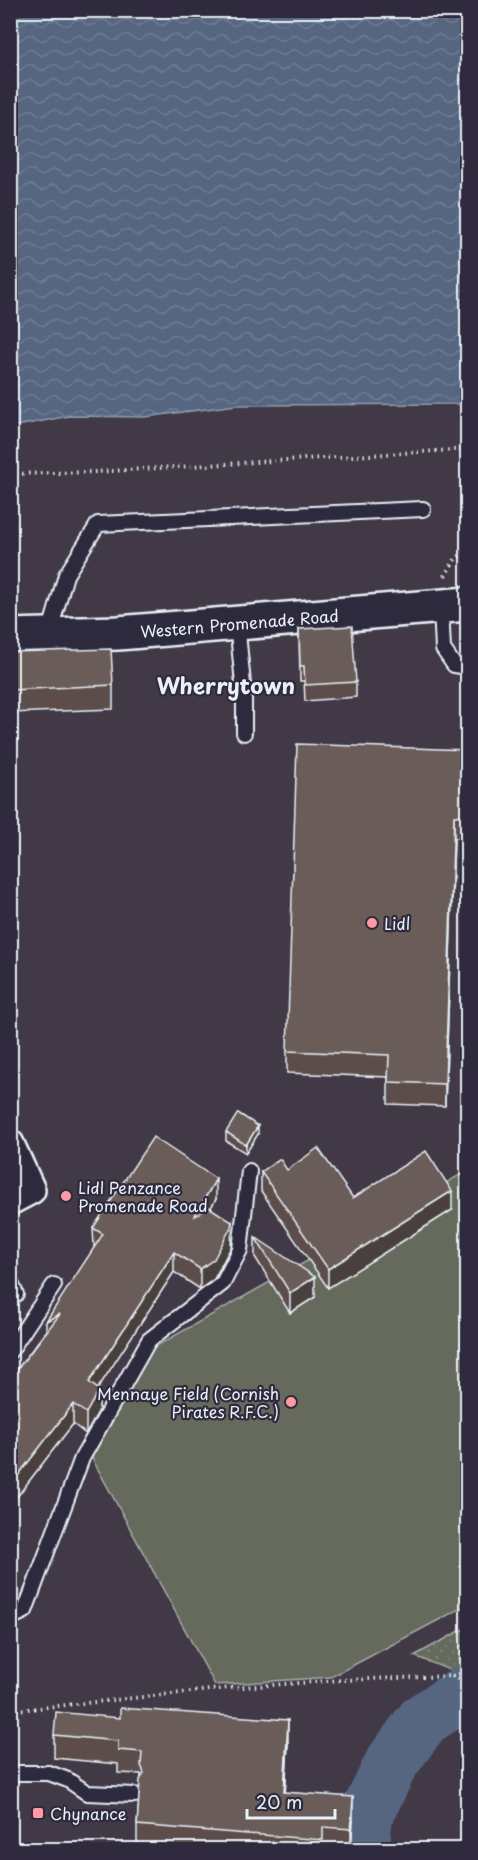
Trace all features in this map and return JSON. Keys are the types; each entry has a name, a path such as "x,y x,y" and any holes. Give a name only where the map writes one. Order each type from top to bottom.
{"street":[{"name":"Western Promenade Road","path":"10,636 118,633 454,605"},
{"path":"10,1144 31,1190 10,1201"}],"lane":[{"path":"49,634 66,575 98,524 423,509"},
{"path":"454,605 443,649 454,665 468,667"},
{"path":"237,623 244,694 244,733"},
{"path":"10,1618 25,1611 82,1458 149,1340 223,1283 240,1250 249,1171"},
{"path":"10,1351 54,1285"},
{"path":"10,1773 49,1773 68,1780 87,1792 135,1795"}],"path":[{"path":"10,474 94,472 468,449"},
{"path":"10,1711 230,1688 342,1680 452,1676 468,1671"},
{"path":"452,1676 468,1682"}],"green space":[{"name":"Mennaye Field (Cornish Pirates R.F.C.)","path":"467,1171 467,1605 331,1677 215,1685 87,1449 142,1354"},
{"path":"467,1627 467,1677 414,1656"}],"water":[{"path":"11,10 467,11 467,404 237,405 145,417 69,416 11,427"}],"building":[{"path":"352,626 356,682 305,685 304,666 300,666 299,629"},
{"path":"111,649 113,685 10,690 10,652"},
{"name":"Lidl","path":"297,744 468,750 468,815 454,816 445,1084 388,1082 389,1055 287,1051"},
{"path":"238,1113 258,1126 246,1145 226,1132"},
{"path":"153,1137 216,1179 194,1217 209,1207 232,1222 231,1227 214,1259 200,1269 174,1252 89,1382 99,1390 86,1413 73,1404 16,1478 10,1473 10,1386 16,1379 12,1376 60,1314 46,1321 103,1234 93,1228"},
{"path":"318,1148 353,1198 426,1151 452,1191 328,1269 261,1172 280,1159 287,1170"},
{"path":"255,1237 315,1277 290,1293"},
{"path":"120,1708 288,1720 284,1792 353,1797 351,1829 323,1827 323,1840 137,1825 140,1780 144,1773 141,1765 142,1752 118,1750 118,1741 54,1735 56,1712 120,1718"}],"waterway":[{"path":"362,1850 366,1816 391,1764 423,1720 468,1691"}],"place":[{"name":"Lidl","path":"372,923"},
{"name":"Lidl Penzance Promenade Road","path":"66,1196"},
{"name":"Mennaye Field (Cornish Pirates R.F.C.)","path":"291,1402"},
{"name":"Chynance","path":"38,1813"}],"district":[{"name":"Wherrytown","path":"226,684"}]}
